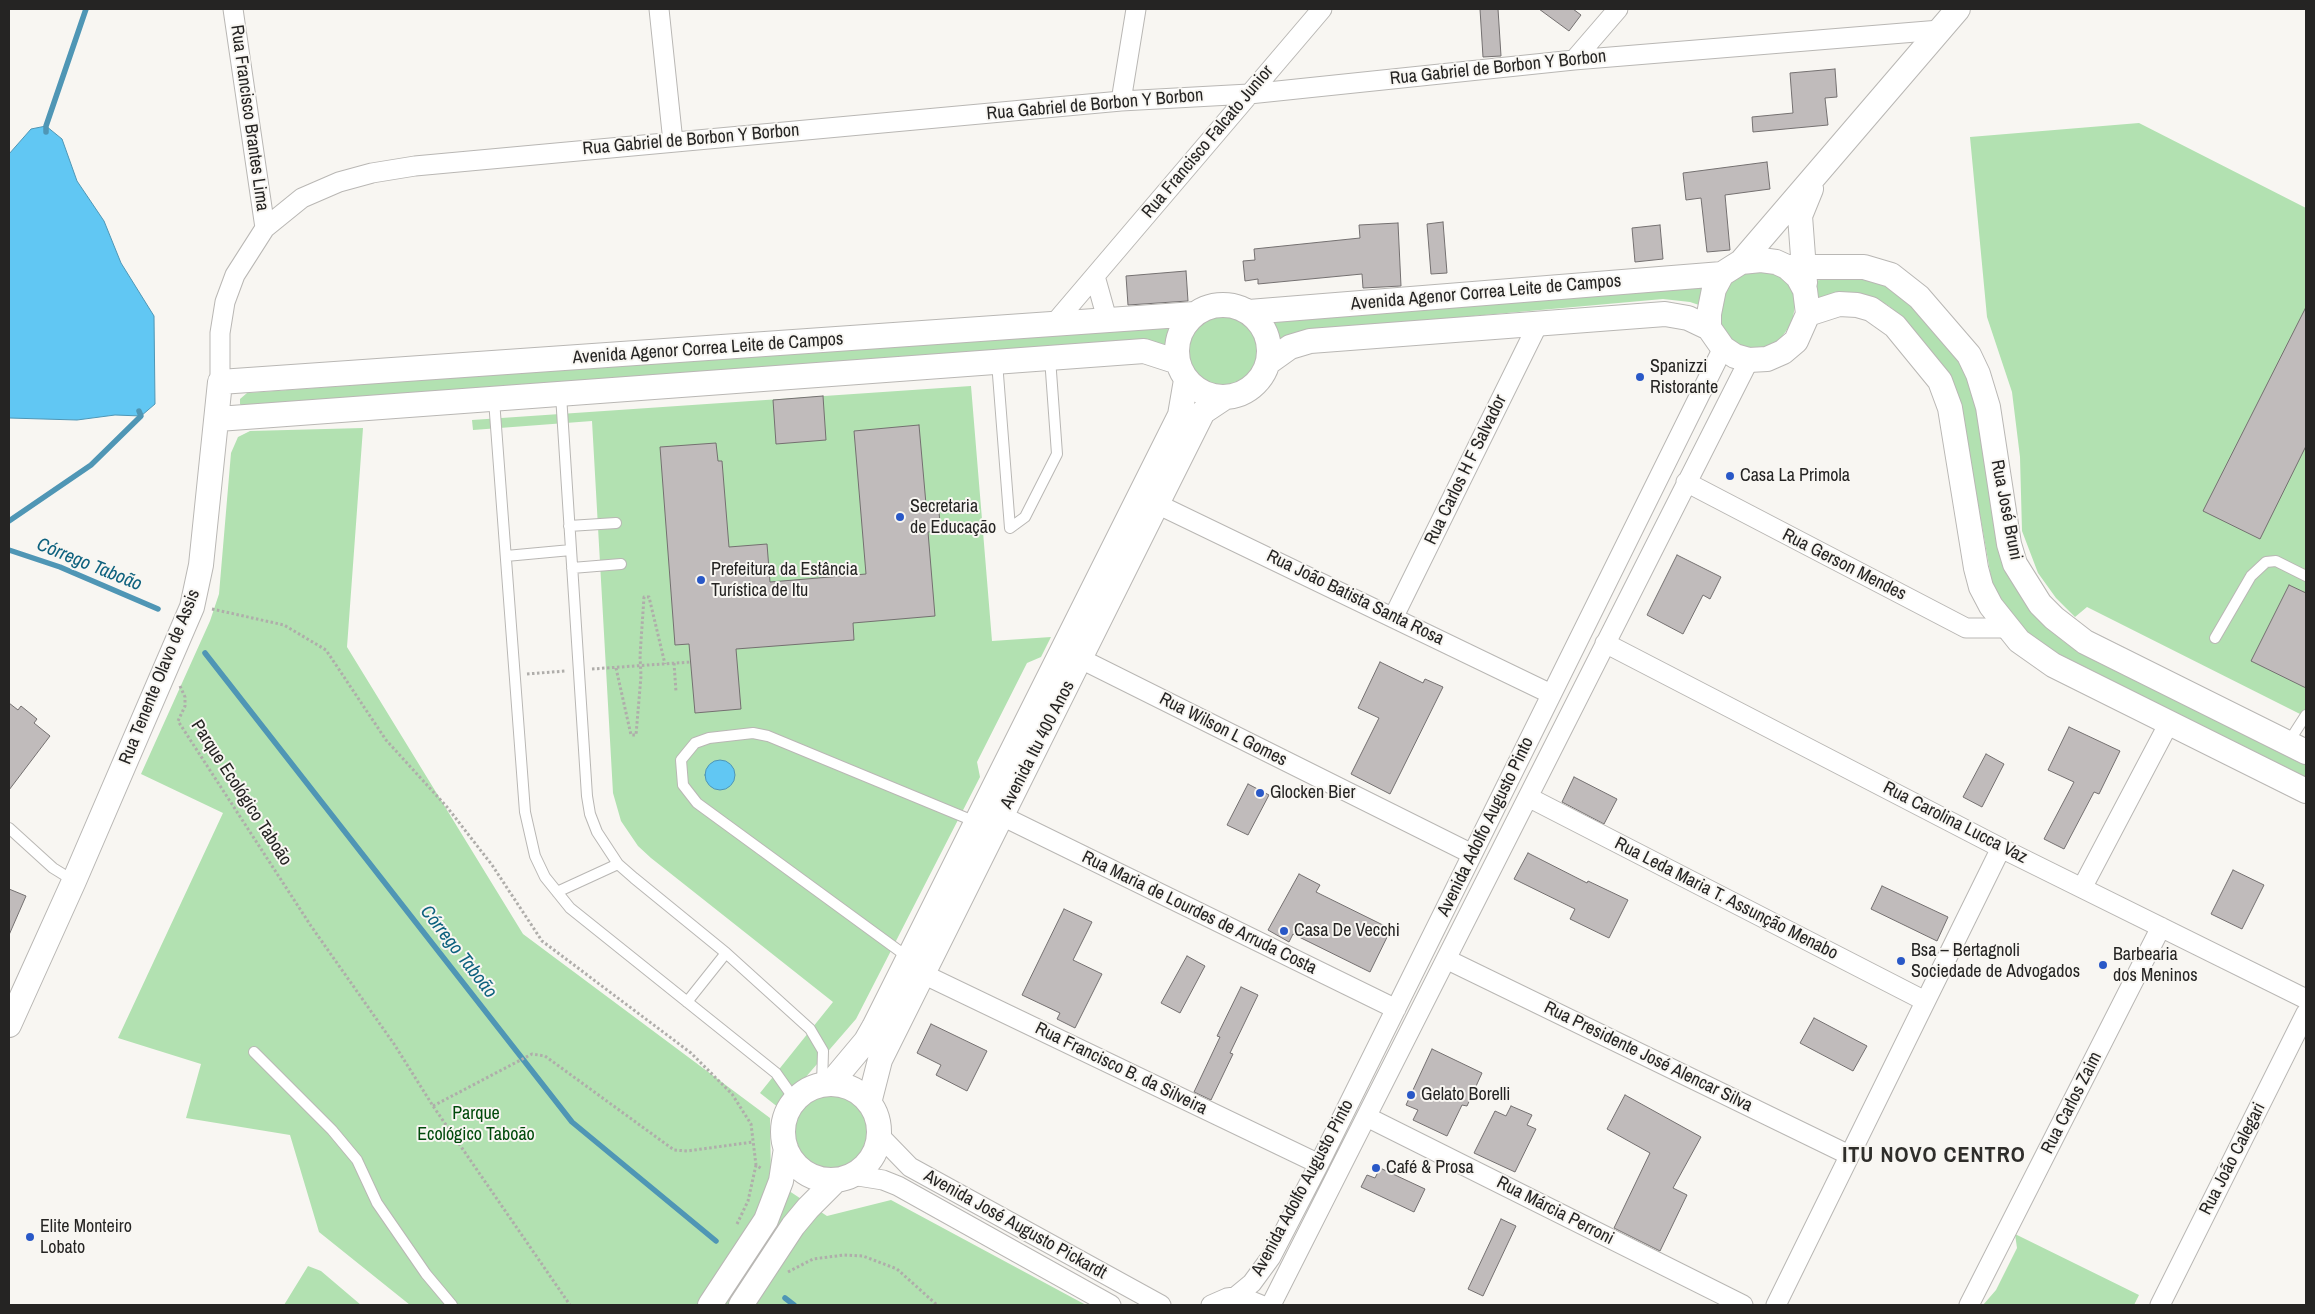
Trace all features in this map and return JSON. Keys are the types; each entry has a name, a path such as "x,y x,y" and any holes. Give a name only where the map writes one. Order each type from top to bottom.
{"street":[{"name":"Rua Francisco Brantes Lima","path":"233,9 265,228"},
{"path":"659,9 673,142"},
{"path":"1122,101 1136,9"},
{"name":"Rua Francisco Falcato Junior","path":"1053,325 1322,9"},
{"path":"1574,60 1618,9"},
{"path":"1826,162 1807,196 1800,216 1799,275 1808,314 1796,340 1783,352 1767,359 1749,360 1735,356 1723,348 1710,328 1711,300 1731,268 1826,162 1958,9"},
{"name":"Rua Gabriel de Borbon Y Borbon","path":"265,228 302,198 339,182 372,173 415,166 1122,101 1250,94 1574,60 1940,30"},
{"name":"Rua Tenente Olavo de Assis","path":"9,1025 74,881 192,607 202,565 218,419 220,333 226,302 235,275 265,228"},
{"path":"1731,268 1761,260 1776,262 1799,275"},
{"name":"Rua José Bruni","path":"1799,275 1864,267 1891,275 1919,297 1969,355 1978,374 1986,399 2009,544 2015,564 2040,604 2054,618 2085,642 2297,747"},
{"name":"Avenida Agenor Correa Leite de Campos","path":"1249,312 1731,268"},
{"path":"1095,276 1107,319"},
{"path":"1808,314 1839,304 1857,304 1871,309 1895,326 1940,381 1950,408 1976,568 1984,593 2007,628 2019,641 2044,660 2306,791"},
{"path":"1223,305 1249,312 1260,323 1267,334 1270,348 1268,362 1257,383 1242,393 1224,398 1203,393 1182,371 1178,341 1182,331 1195,314 1204,309 1223,305"},
{"name":"Avenida Agenor Correa Leite de Campos","path":"220,382 1195,314"},
{"name":"Avenida Agenor Correa Leite de Campos","path":"1268,362 1290,347 1310,340 1665,314 1688,318 1710,328"},
{"name":"Rua Carlos H F Salvador","path":"1394,616 1538,324"},
{"name":"Avenida Adolfo Augusto Pinto","path":"1235,1297 1252,1283 1271,1257 1319,1164 1723,348"},
{"name":"Avenida Agenor Correa Leite de Campos","path":"218,419 1144,351 1182,371"},
{"name":"Avenida Adolfo Augusto Pinto","path":"1271,1305 1749,360"},
{"name":"Avenida Itu 400 Anos","path":"868,1103 880,1060 916,966 976,822 1180,414 1182,371"},
{"name":"Avenida Itu 400 Anos","path":"826,1085 866,1041 916,966 1002,816 1203,412 1224,398"},
{"name":"Rua Gerson Mendes","path":"1686,482 1966,628 2007,628"},
{"name":"Rua João Batista Santa Rosa","path":"1157,504 1394,616 1552,694"},
{"name":"Rua Carolina Lucca Vaz","path":"1605,642 2001,848 2306,999"},
{"name":"Rua Wilson L Gomes","path":"1081,659 1472,854"},
{"path":"2082,888 2169,723"},
{"name":"Rua Leda Maria T. Assunção Menabo","path":"1528,797 1925,1001"},
{"name":"Rua Maria de Lourdes de Arruda Costa","path":"1002,816 1396,1009"},
{"path":"1776,1305 2001,848"},
{"name":"Rua Carlos Zaim","path":"1969,1305 2161,927"},
{"name":"Rua Presidente José Alencar Silva","path":"1446,959 1849,1155"},
{"name":"Rua Francisco B. da Silveira","path":"916,966 1319,1164"},
{"name":"Rua João Calegari","path":"2160,1305 2306,1013"},
{"path":"741,1305 793,1226 808,1208 844,1177 870,1158 875,1151 878,1134 876,1118 868,1103 855,1091 826,1085 807,1091 795,1100 789,1109 783,1128 786,1148 790,1158 806,1173 815,1178 844,1177"},
{"name":"Rua Márcia Perroni","path":"1367,1117 1744,1305"},
{"name":"Avenida José Augusto Pickardt","path":"878,1134 910,1167 1161,1305"},
{"path":"710,1305 766,1220 781,1181 786,1148"},
{"name":"Avenida José Augusto Pickardt","path":"844,1177 883,1180 898,1186 1111,1305"},
{"path":"1211,1305 1227,1298 1235,1297 1244,1298 1261,1305"}],"lane":[{"path":"997,362 1010,528 1025,517 1057,454 1050,358"},
{"path":"561,395 590,814 597,832 618,864 726,953 810,1029 823,1051 826,1085"},
{"path":"494,400 526,820 535,856 545,877 556,892 585,921 776,1073 795,1100"},
{"path":"570,526 616,523"},
{"path":"506,556 571,550"},
{"path":"2215,638 2251,576 2266,562 2276,561 2306,576"},
{"path":"572,568 621,564"},
{"path":"2297,747 2306,715"},
{"path":"916,966 697,803 683,786 680,760 695,743 708,738 753,733 768,736 976,822"},
{"path":"9,828 62,876 74,881"},
{"path":"556,892 618,864"},
{"path":"687,1002 726,953"},
{"path":"254,1052 332,1130 357,1160 377,1203 426,1274 452,1305"}],"path":[{"path":"666,664 649,597 644,598 640,666 636,735 631,735 617,668 640,666 666,664 674,663 691,662"},
{"path":"192,607 230,612 284,625 326,650 386,740 447,807 480,850 542,941 691,1053 732,1094 751,1124 756,1165 781,1181"},
{"name":"Parque Ecológico Taboão","path":"169,662 186,698 185,706 178,721 311,926 394,1044 433,1106 570,1305"},
{"path":"674,663 676,692"},
{"path":"433,1106 532,1054 545,1056 674,1150 687,1151 753,1142"},
{"path":"782,1276 813,1259 844,1255 863,1256 896,1269 937,1305"}],"green space":[{"path":"2139,123 2306,208 2306,717 2087,607 2075,617 2056,598 2038,573 2022,531 2020,457 2012,392 1987,317 1970,137"},
{"path":"1759,267 1788,280 1796,300 1792,323 1778,342 1758,352 1738,348 1722,329 1720,313 1723,297 1728,286 1738,276"},
{"path":"1845,277 1863,278 1886,285 1912,305 1959,361 1968,378 1977,410 2005,568 2032,611 2063,641 2080,651 2306,764 2306,779 2058,655 2027,633 2000,600 1992,583 1961,406 1950,376 1903,318 1889,306 1876,299 1816,299 1812,281"},
{"path":"1704,284 1702,306 1690,302 1663,299 1306,331 1279,339 1269,319"},
{"path":"1224,315 1245,321 1255,331 1261,352 1255,373 1245,383 1224,389 1203,383 1193,373 1187,352 1193,331 1203,321"},
{"path":"1176,324 1167,345 1157,343 243,407 240,404 240,399 247,393"},
{"path":"971,386 992,641 1051,637 1041,657 1027,663 977,762 980,777 856,1019 779,1108 760,1093 833,1002 651,858 638,846 621,821 613,793 592,421 473,430 472,420"},
{"name":"Parque Ecológico Taboão","path":"363,428 347,647 523,934 770,1118 771,1179 827,1216 891,1200 1086,1305 410,1305 319,1232 290,1135 186,1118 201,1064 118,1038 223,813 141,774 210,621 219,594 231,453 238,437 250,431"},
{"path":"823,1093 839,1093 853,1099 864,1110 870,1124 870,1140 864,1154 853,1165 839,1171 823,1171 809,1165 798,1154 792,1140 792,1124 798,1110 809,1099"},
{"path":"2015,1234 2139,1295 2134,1305 1983,1305 1996,1290 2017,1248"},
{"path":"308,1266 321,1271 361,1305 284,1305"}],"water":[{"path":"46,126 62,139 77,181 104,221 121,263 154,316 155,404 141,416 115,415 77,420 9,418 9,154 31,129"},
{"path":"720,760 731,764 735,775 731,786 720,790 709,786 705,775 709,764"}],"building":[{"path":"1480,9 1498,9 1501,56 1483,57"},
{"path":"1539,9 1573,9 1581,15 1569,31"},
{"path":"1835,69 1837,97 1825,98 1828,125 1753,132 1752,117 1793,113 1790,73"},
{"path":"1767,162 1770,189 1725,195 1730,250 1707,252 1701,198 1686,200 1683,173"},
{"path":"1443,222 1447,273 1431,274 1427,224"},
{"path":"1398,223 1401,286 1363,288 1362,274 1258,284 1258,279 1245,281 1243,261 1255,260 1254,249 1360,238 1359,225"},
{"path":"1660,225 1663,259 1635,262 1632,228"},
{"path":"1186,271 1188,301 1128,305 1126,276"},
{"path":"2306,307 2306,446 2260,539 2203,511"},
{"path":"823,396 826,440 776,444 773,400"},
{"path":"919,425 926,504 938,503 941,531 928,532 935,616 853,623 854,640 736,649 741,709 695,713 689,644 675,645 660,447 716,443 718,461 722,461 729,547 767,544 770,582 866,574 854,431"},
{"path":"1677,555 1721,577 1710,599 1703,595 1683,634 1647,615"},
{"path":"2289,585 2306,593 2306,688 2251,661"},
{"path":"1380,662 1423,683 1425,679 1443,687 1390,794 1351,774 1379,718 1358,708"},
{"path":"9,703 18,710 21,706 37,719 34,723 50,736 9,790"},
{"path":"2069,727 2120,751 2099,794 2094,792 2064,849 2044,839 2074,782 2048,770"},
{"path":"1986,754 2004,764 1982,807 1963,797"},
{"path":"1574,777 1617,799 1604,824 1562,802"},
{"path":"1248,784 1269,795 1248,835 1227,825"},
{"path":"1528,853 1587,883 1588,881 1628,900 1609,938 1570,919 1575,909 1514,879"},
{"path":"2233,870 2264,885 2242,929 2211,914"},
{"path":"1299,874 1320,885 1316,892 1391,929 1370,972 1293,934 1289,942 1268,930"},
{"path":"1882,886 1948,917 1937,941 1871,909"},
{"path":"9,889 26,896 9,935"},
{"path":"1064,909 1092,922 1073,960 1102,974 1075,1028 1057,1019 1060,1013 1022,995"},
{"path":"1187,956 1205,966 1180,1013 1161,1003"},
{"path":"1241,987 1258,995 1230,1053 1233,1054 1211,1100 1194,1092 1220,1037 1217,1036"},
{"path":"1814,1018 1867,1046 1853,1071 1800,1043"},
{"path":"931,1024 987,1051 967,1091 936,1075 941,1065 917,1053"},
{"path":"1432,1049 1482,1073 1467,1106 1462,1105 1447,1136 1413,1120 1418,1110 1406,1105"},
{"path":"1625,1095 1701,1137 1673,1188 1687,1195 1660,1251 1614,1228 1650,1153 1607,1129"},
{"path":"1511,1106 1532,1115 1527,1125 1536,1129 1515,1172 1474,1153 1495,1111 1506,1116"},
{"path":"1380,1168 1425,1189 1414,1212 1361,1187 1367,1175 1375,1178"},
{"path":"1501,1219 1516,1226 1483,1296 1468,1289"}],"waterway":[{"path":"46,132 46,126 86,9"},
{"path":"9,521 91,465 141,416 139,411"},
{"name":"Córrego Taboão","path":"9,550 60,567 158,609"},
{"name":"Córrego Taboão","path":"205,653 572,1122 716,1241"},
{"name":"Córrego Taboão","path":"785,1298 794,1305"}],"place":[{"name":"Spanizzi Ristorante","path":"1640,377"},
{"name":"Casa La Primola","path":"1730,476"},
{"name":"Secretaria de Educação","path":"900,517"},
{"name":"Prefeitura da Estância Turística de Itu","path":"701,580"},
{"name":"Glocken Bier","path":"1260,793"},
{"name":"Casa De Vecchi","path":"1284,931"},
{"name":"Bsa – Bertagnoli Sociedade de Advogados","path":"1901,961"},
{"name":"Barbearia dos Meninos","path":"2103,965"},
{"name":"Gelato Borelli","path":"1411,1095"},
{"name":"Café & Prosa","path":"1376,1168"},
{"name":"Elite Monteiro Lobato","path":"30,1237"}],"district":[{"name":"ITU NOVO CENTRO","path":"1934,1156"}]}
